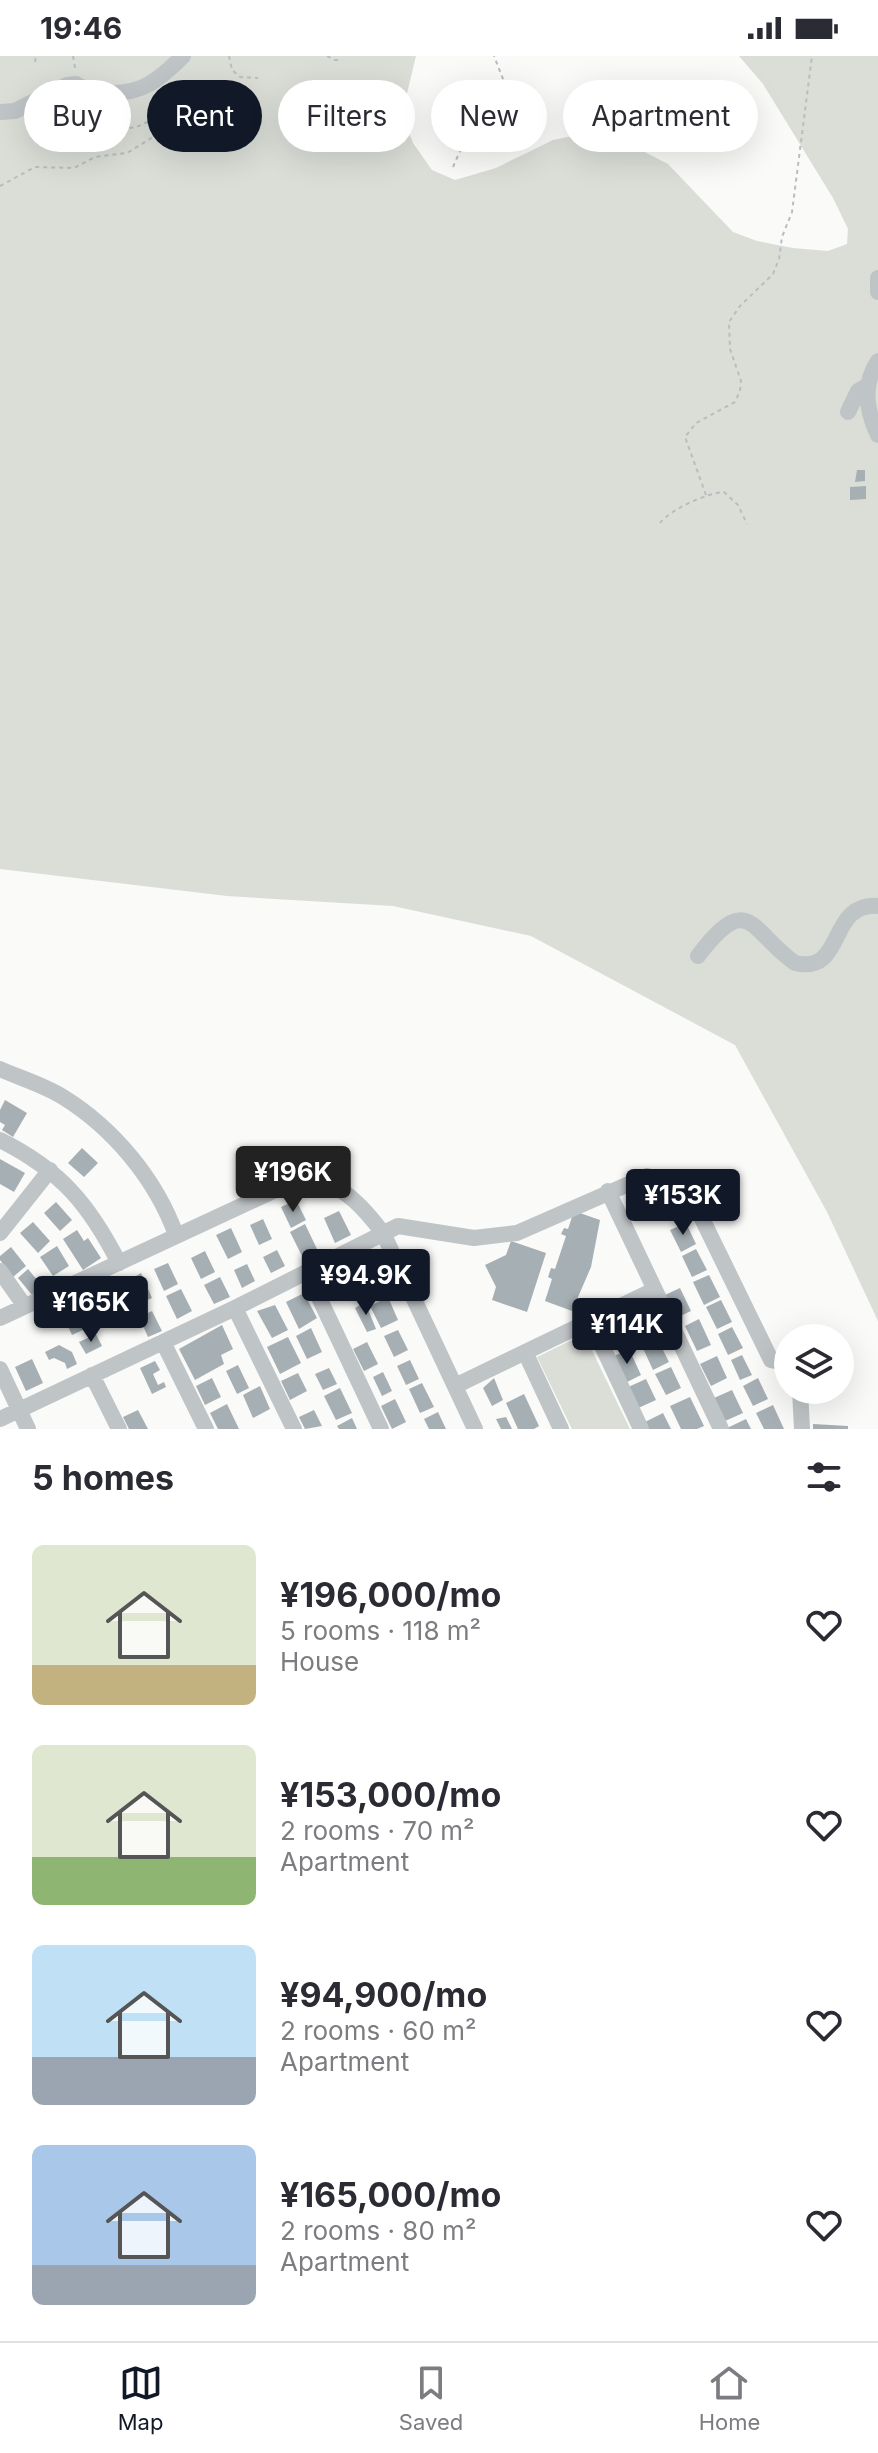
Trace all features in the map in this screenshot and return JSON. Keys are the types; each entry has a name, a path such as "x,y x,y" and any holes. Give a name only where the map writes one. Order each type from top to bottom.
{"street":[{"path":"131,91 163,74 183,56"},
{"path":"0,112 24,106"},
{"path":"878,278 878,292"},
{"path":"878,361 868,385 867,405 878,435"},
{"path":"848,412 858,391 868,385"},
{"path":"698,956 719,930 730,923 743,921 755,925 795,963 815,963 821,961 830,950 849,914 860,907 878,906"},
{"path":"0,1069 60,1095 93,1118 122,1146 149,1183 176,1235"},
{"path":"0,1140 31,1156 74,1191 102,1230 119,1263"},
{"path":"0,1233 50,1170"},
{"path":"0,1419 235,1308 398,1226 474,1238 517,1233 647,1176 689,1192 771,1360 774,1361"},
{"path":"0,1318 284,1186 317,1181 343,1192 367,1212 383,1233 475,1429"},
{"path":"608,1191 721,1429"},
{"path":"0,1271 24,1305"},
{"path":"307,1272 381,1429"},
{"path":"455,1386 654,1290"},
{"path":"235,1308 294,1429"},
{"path":"590,1320 641,1429"},
{"path":"163,1342 206,1429"},
{"path":"525,1352 561,1429"},
{"path":"0,1369 28,1429"},
{"path":"92,1375 119,1429"},
{"path":"801,1404 802,1429"}],"path":[{"path":"35,62 36,56"},
{"path":"73,56 76,80"},
{"path":"229,56 232,70 240,77 258,78"},
{"path":"327,56 342,60"},
{"path":"453,167 472,124 505,84 494,56"},
{"path":"706,495 685,437 696,423 735,402 740,391 741,381 730,349 729,322 773,274 779,259 782,237 792,212 812,56"},
{"path":"131,129 155,117 160,119 161,128 131,151"},
{"path":"0,186 35,167 74,168 95,157 129,152"},
{"path":"660,523 706,495 727,493 738,505 747,524"}],"shaded area":[{"path":"0,56 416,56 410,80 278,80 278,152 415,152 415,146 432,170 455,180 496,168 529,152 547,152 547,143 563,138 563,152 645,152 668,164 733,232 757,241 828,251 847,244 848,229 833,198 763,84 739,56 878,56 878,1321 827,1212 735,1045 531,936 393,906 227,896 0,869"},
{"path":"584,1334 630,1429 572,1429 537,1357"}],"building":[{"path":"857,470 865,470 865,481 855,482"},
{"path":"866,486 866,499 850,500 850,487"},
{"path":"5,1100 27,1113 13,1137 2,1130 5,1125 0,1122 0,1110"},
{"path":"82,1148 98,1163 84,1177 68,1163"},
{"path":"0,1159 25,1173 14,1192 0,1184"},
{"path":"296,1200 306,1220 291,1228 281,1207"},
{"path":"56,1202 72,1220 60,1231 44,1213"},
{"path":"339,1211 351,1235 335,1243 324,1218"},
{"path":"574,1211 600,1220 591,1267 572,1311 545,1301 552,1279 548,1277 551,1268 555,1269 566,1236 561,1234 564,1228 568,1229"},
{"path":"263,1219 272,1239 259,1245 250,1225"},
{"path":"33,1222 50,1241 38,1253 20,1233"},
{"path":"686,1223 696,1244 681,1252 670,1230"},
{"path":"305,1224 317,1249 302,1256 290,1232"},
{"path":"231,1228 242,1252 228,1259 216,1235"},
{"path":"77,1230 84,1241 88,1238 101,1258 83,1270 63,1239"},
{"path":"511,1241 546,1253 527,1312 492,1300 496,1287 485,1265 506,1255"},
{"path":"57,1246 69,1266 53,1276 40,1257"},
{"path":"11,1247 26,1266 13,1277 0,1260 0,1256"},
{"path":"696,1249 707,1270 692,1277 682,1256"},
{"path":"277,1250 285,1266 271,1273 263,1257"},
{"path":"205,1251 215,1272 201,1279 191,1258"},
{"path":"168,1263 178,1284 164,1291 154,1269"},
{"path":"370,1263 383,1290 365,1299 352,1271"},
{"path":"247,1264 255,1281 242,1288 234,1270"},
{"path":"28,1269 43,1287 32,1295 18,1278"},
{"path":"141,1273 152,1298 139,1303 126,1282"},
{"path":"709,1275 720,1297 704,1305 693,1282"},
{"path":"220,1277 230,1297 214,1304 204,1285"},
{"path":"680,1288 691,1311 676,1318 665,1295"},
{"path":"181,1289 192,1311 177,1319 166,1296"},
{"path":"109,1290 120,1312 103,1320 92,1298"},
{"path":"304,1293 317,1318 299,1329 286,1302"},
{"path":"388,1297 398,1320 381,1328 370,1306"},
{"path":"721,1300 732,1322 717,1329 706,1307"},
{"path":"365,1302 376,1329 367,1332 355,1308"},
{"path":"75,1303 87,1328 72,1335 60,1310"},
{"path":"275,1305 288,1330 272,1338 257,1311"},
{"path":"642,1310 653,1331 639,1338 628,1316"},
{"path":"152,1311 162,1331 148,1337 139,1317"},
{"path":"612,1317 616,1326 625,1322 634,1340 611,1351 598,1324"},
{"path":"699,1319 711,1345 697,1351 685,1326"},
{"path":"222,1325 233,1349 221,1355 224,1364 195,1380 179,1349"},
{"path":"732,1327 743,1348 728,1355 718,1334"},
{"path":"311,1328 322,1352 307,1359 296,1336"},
{"path":"398,1330 408,1350 394,1357 384,1336"},
{"path":"96,1334 102,1346 86,1354 79,1342"},
{"path":"656,1336 669,1362 653,1370 641,1344"},
{"path":"288,1337 301,1363 280,1374 267,1347"},
{"path":"367,1342 378,1364 364,1371 353,1349"},
{"path":"59,1345 72,1352 77,1364 67,1369 65,1363 54,1358 49,1360 45,1352"},
{"path":"629,1349 641,1375 625,1383 612,1357"},
{"path":"742,1355 752,1375 740,1380 731,1360"},
{"path":"717,1356 727,1378 711,1386 700,1364"},
{"path":"32,1359 43,1383 26,1391 15,1367"},
{"path":"410,1360 419,1379 406,1385 397,1366"},
{"path":"155,1361 160,1370 153,1374 158,1385 164,1382 166,1387 152,1394 140,1368"},
{"path":"238,1365 249,1388 237,1394 226,1371"},
{"path":"671,1367 681,1388 666,1395 655,1374"},
{"path":"329,1368 337,1384 323,1390 315,1374"},
{"path":"383,1372 392,1391 382,1396 373,1377"},
{"path":"298,1373 307,1391 290,1400 281,1381"},
{"path":"212,1378 221,1397 205,1405 196,1386"},
{"path":"494,1378 503,1400 492,1406 483,1388"},
{"path":"758,1378 768,1399 753,1406 743,1386"},
{"path":"646,1379 656,1400 636,1409 626,1388"},
{"path":"422,1383 434,1407 420,1413 409,1389"},
{"path":"260,1386 270,1409 253,1418 243,1395"},
{"path":"340,1388 352,1413 336,1420 324,1396"},
{"path":"732,1390 743,1413 725,1421 714,1398"},
{"path":"524,1394 539,1426 534,1429 518,1429 506,1403"},
{"path":"690,1397 704,1426 681,1429 670,1406"},
{"path":"395,1399 406,1422 392,1429 381,1406"},
{"path":"227,1404 239,1429 218,1429 210,1413"},
{"path":"773,1405 784,1429 764,1429 756,1413"},
{"path":"138,1410 148,1429 129,1429 123,1417"},
{"path":"314,1410 322,1426 305,1429 299,1417"},
{"path":"438,1412 446,1429 429,1429 424,1419"},
{"path":"663,1413 671,1429 646,1429 643,1423"},
{"path":"506,1417 512,1429 501,1429 496,1419"},
{"path":"352,1418 357,1429 339,1429 337,1426"},
{"path":"746,1419 751,1429 725,1429"},
{"path":"813,1424 848,1426 848,1429 813,1429"}]}
